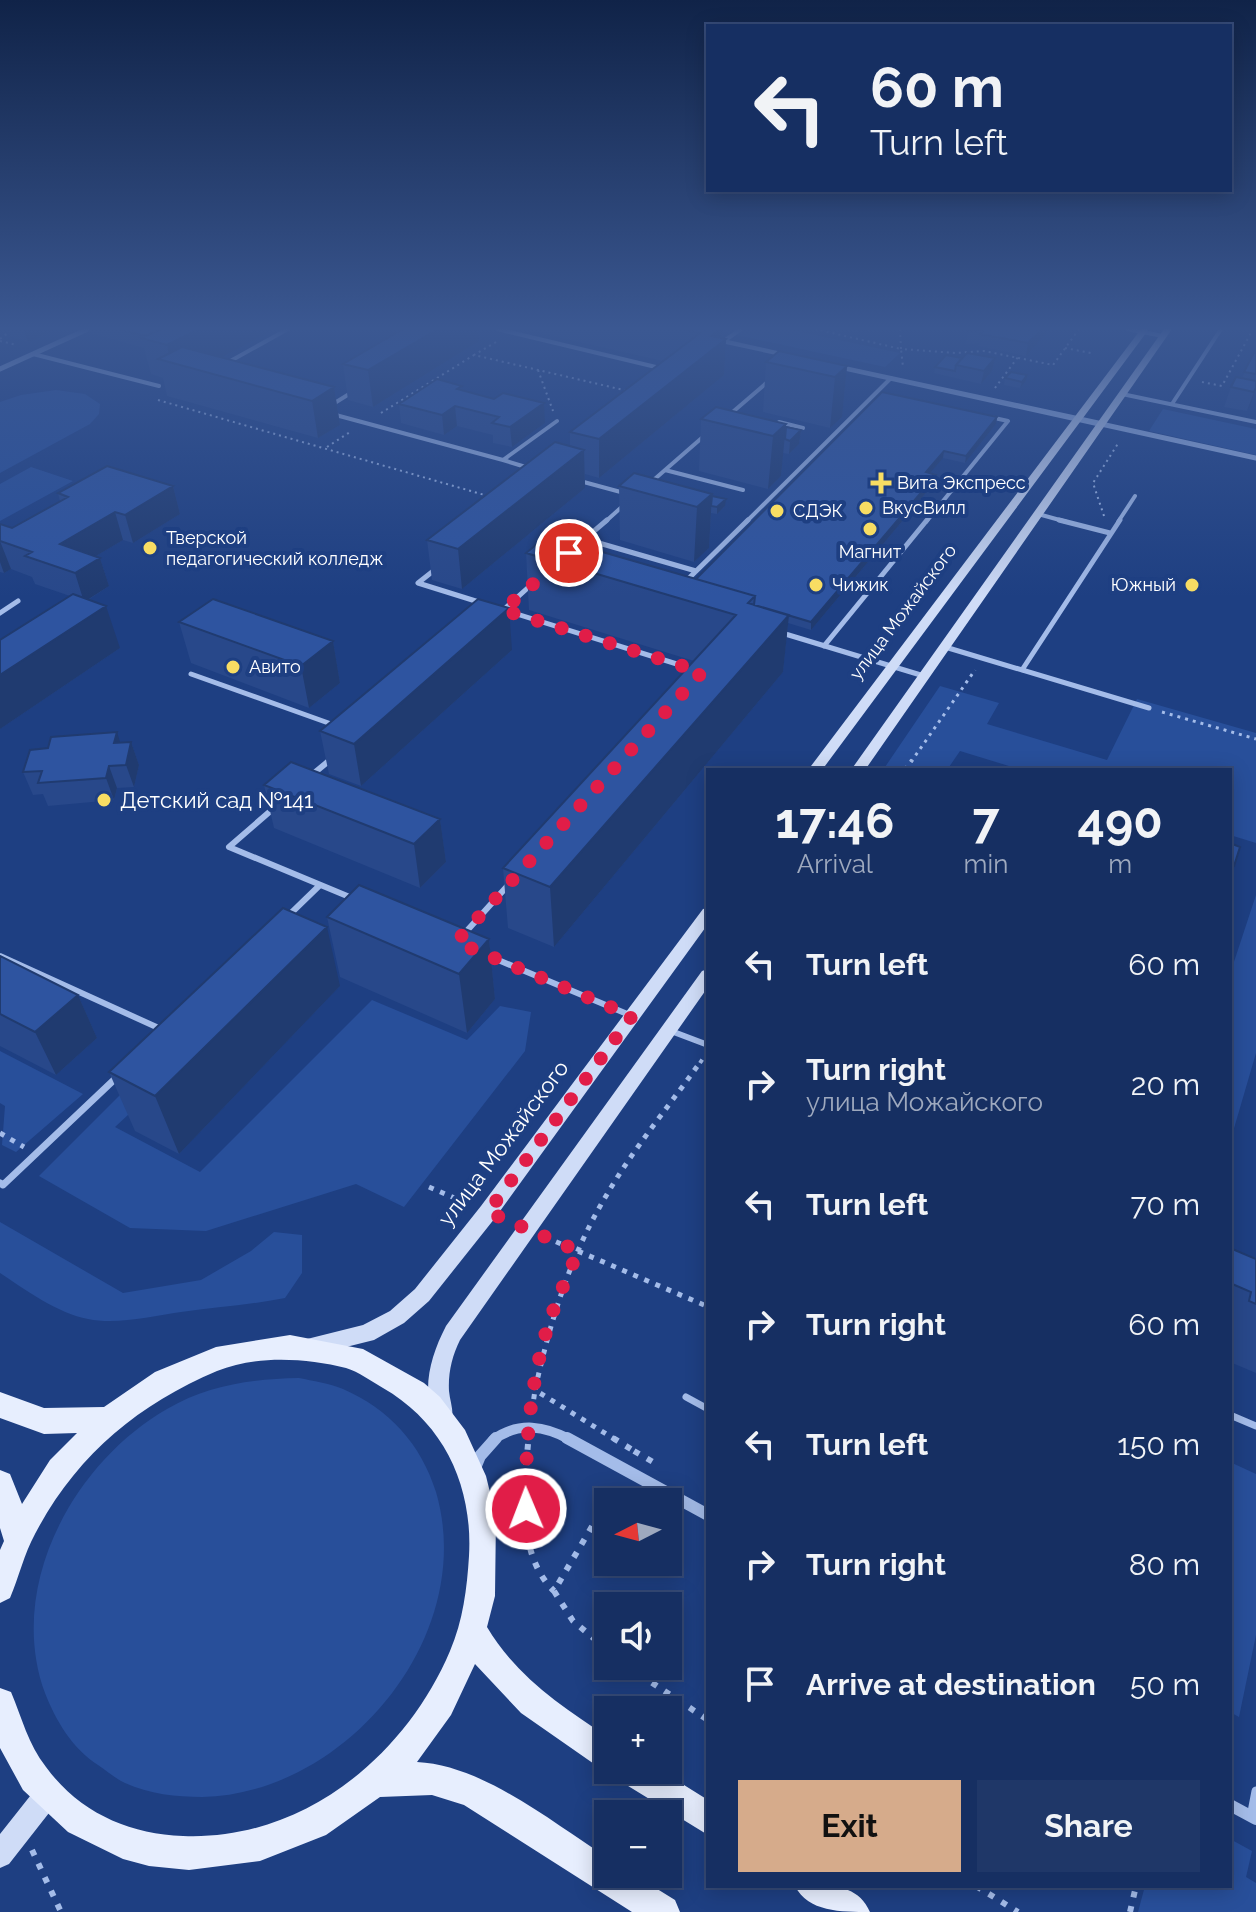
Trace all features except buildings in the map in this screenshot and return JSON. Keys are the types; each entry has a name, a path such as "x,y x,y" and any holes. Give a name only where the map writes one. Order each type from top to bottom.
{"main road":[{"path":"859,768 1105,418"},
{"name":"улица Можайского","path":"816,768 1078,419"},
{"name":"улица Можайского","path":"300,1347 351,1339 397,1317 422,1295 488,1212 706,916"},
{"path":"0,1703 14,1745 47,1795 66,1812 109,1838 161,1852 202,1853 245,1848 300,1830 327,1817 377,1782 419,1736 451,1684 473,1631 484,1576 484,1524 473,1476 444,1419 438,1381 446,1344 525,1228 706,978"},
{"path":"0,1588 16,1537 49,1483 105,1420 146,1391 200,1365 256,1350 300,1347 341,1355 379,1370 414,1391 444,1419"},
{"path":"0,1405 44,1421 105,1420"},
{"path":"0,1484 11,1512 16,1537"},
{"path":"473,1631 490,1661 513,1688 530,1704 594,1746"},
{"path":"377,1782 405,1778 432,1779 472,1791 663,1912"},
{"path":"653,1784 706,1818"},
{"path":"0,1855 47,1795"},
{"path":"815,1888 853,1912"}],"street":[{"path":"1074,418 1256,458"},
{"path":"473,1476 479,1457 491,1441 507,1431 529,1426 554,1431 706,1514"},
{"path":"1232,1806 1254,1818"}],"lane":[{"path":"347,418 530,468"},
{"path":"721,421 724,418"},
{"path":"677,590 850,418"},
{"path":"824,646 1008,421 997,418"},
{"path":"503,460 557,421"},
{"path":"775,421 803,428"},
{"path":"645,487 710,431"},
{"path":"665,470 743,490"},
{"path":"564,557 635,496 569,478"},
{"path":"1022,670 1135,496"},
{"path":"1038,514 1110,533"},
{"path":"585,539 696,571"},
{"path":"443,564 418,583 702,672 691,684"},
{"path":"491,620 542,576"},
{"path":"0,613 18,601"},
{"path":"781,633 924,676"},
{"path":"945,646 1149,708"},
{"path":"191,674 346,729"},
{"path":"312,775 336,754"},
{"path":"277,806 229,847 361,902"},
{"path":"456,942 520,872"},
{"path":"278,925 320,885"},
{"path":"482,953 632,1016"},
{"path":"0,956 166,1031 155,1041"},
{"path":"668,1029 706,1047"},
{"path":"0,1183 3,1185 123,1072"},
{"path":"686,1397 706,1408"},
{"path":"1232,1416 1256,1426"},
{"path":"1254,1818 1256,1791"}],"path":[{"path":"222,418 488,496"},
{"path":"326,448 373,418"},
{"path":"1110,533 1093,483 1127,430"},
{"path":"906,768 983,659"},
{"path":"1149,708 1256,739"},
{"path":"594,1638 573,1621 554,1591 544,1585 531,1550 525,1472 535,1390 550,1322 578,1251 606,1195 706,1051"},
{"path":"0,1133 36,1154"},
{"path":"429,1187 488,1212"},
{"path":"525,1228 704,1305"},
{"path":"535,1390 634,1451 554,1591"},
{"path":"648,1680 706,1719"},
{"path":"22,1827 61,1912"},
{"path":"979,1888 1018,1912"},
{"path":"1130,1912 1136,1888"}],"shaded area":[{"path":"0,418 95,418 90,424 0,473"},
{"path":"1157,418 1206,418 1256,429 1256,455 1149,431"},
{"path":"31,467 73,481 0,521 0,484"},
{"path":"940,686 999,703 987,724 1107,760 1137,699 1256,733 1256,843 1232,836 1232,768 1015,768 960,751 948,768 884,768"},
{"path":"1256,895 1256,1053 1232,1135 1232,968"},
{"path":"372,1000 467,1040 500,1006 531,1012 525,1051 404,1207 356,1184 206,1231 130,1228 39,1176 121,1094 143,1101 115,1127 200,1172"},
{"path":"0,1051 83,1094 16,1152 2,1145 5,1106 0,1103"},
{"path":"0,1222 123,1293 201,1280 251,1251 274,1232 302,1235 302,1273 285,1298 99,1321 54,1306 0,1273"},
{"path":"299,1378 338,1387 375,1407 401,1430 422,1458 430,1475 436,1492 444,1546 438,1600 419,1651 389,1697 351,1737 306,1768 255,1789 202,1797 163,1794 125,1783 89,1758 73,1742 54,1714 45,1693 35,1653 34,1612 42,1571 56,1532 77,1495 103,1461 133,1432 167,1409 198,1394 230,1385"},
{"path":"1232,1463 1256,1474 1256,1635 1239,1717 1232,1713"},
{"path":"1232,1840 1252,1851 1246,1877 1256,1883 1256,1912 1138,1912 1144,1888 1232,1888"}],"place":[{"name":"Вита Экспресс","path":"881,483"},
{"name":"ВкусВилл","path":"866,508"},
{"name":"СДЭК","path":"777,511"},
{"name":"Магнит","path":"870,529"},
{"name":"Тверской педагогический колледж","path":"150,548"},
{"name":"Чижик","path":"816,585"},
{"name":"Южный","path":"1192,585"},
{"name":"Авито","path":"233,667"},
{"name":"Детский сад №141","path":"104,800"}],"route":[{"path":"526,1509 525,1472 535,1390 550,1322 578,1251 488,1212 632,1016 456,942 702,672 503,610 569,553"}]}
